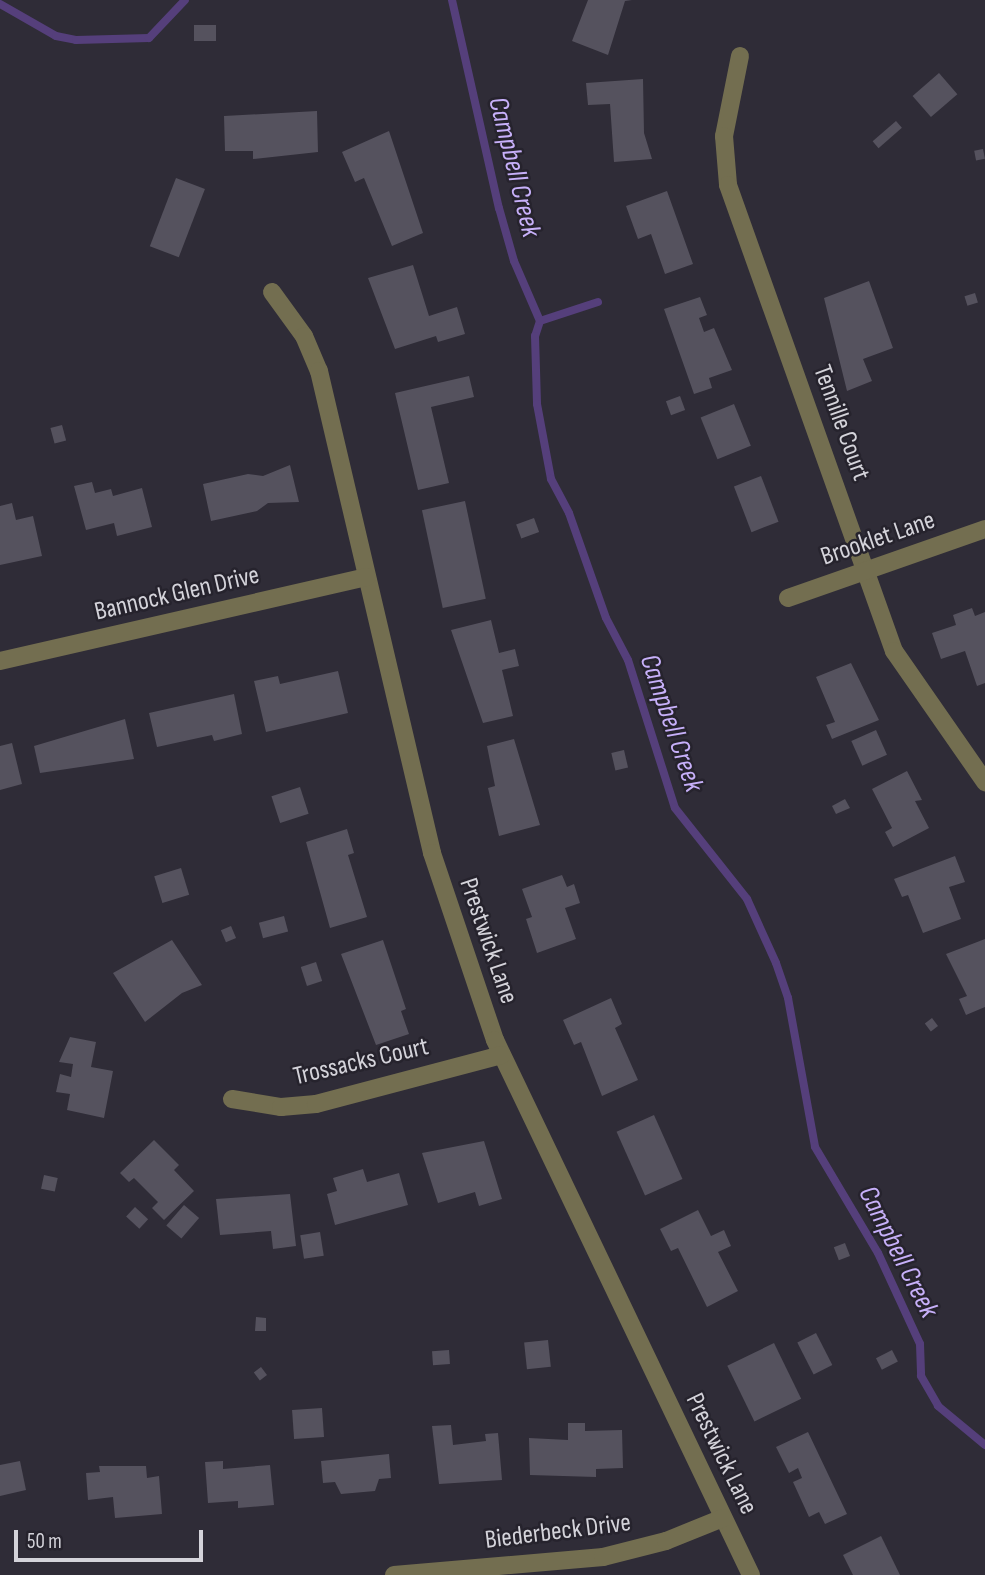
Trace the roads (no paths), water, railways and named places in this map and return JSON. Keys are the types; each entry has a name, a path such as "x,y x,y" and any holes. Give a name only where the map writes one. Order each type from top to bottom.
{"street":[{"name":"Tennille Court","path":"740,56 724,136 724,170 904,671 985,782"},
{"name":"Prestwick Lane","path":"272,292 304,336 319,371 432,853 456,935 502,1055 751,1575"},
{"name":"Brooklet Lane","path":"788,598 985,529"},
{"name":"Bannock Glen Drive","path":"0,661 366,578"},
{"name":"Trossacks Court","path":"232,1098 281,1107 316,1104 502,1055"},
{"name":"Biederbeck Drive","path":"394,1575 603,1557 655,1545 723,1518"}],"waterway":[{"path":"0,4 56,36 76,40 149,38 185,0"},
{"name":"Campbell Creek","path":"452,0 499,208 514,261 540,321 535,336 537,404 551,479 569,513 606,618 628,660 675,808 747,899 776,963 788,998 815,1147 878,1253 920,1344 921,1376 938,1406 985,1445"},
{"path":"540,321 598,302"}]}
